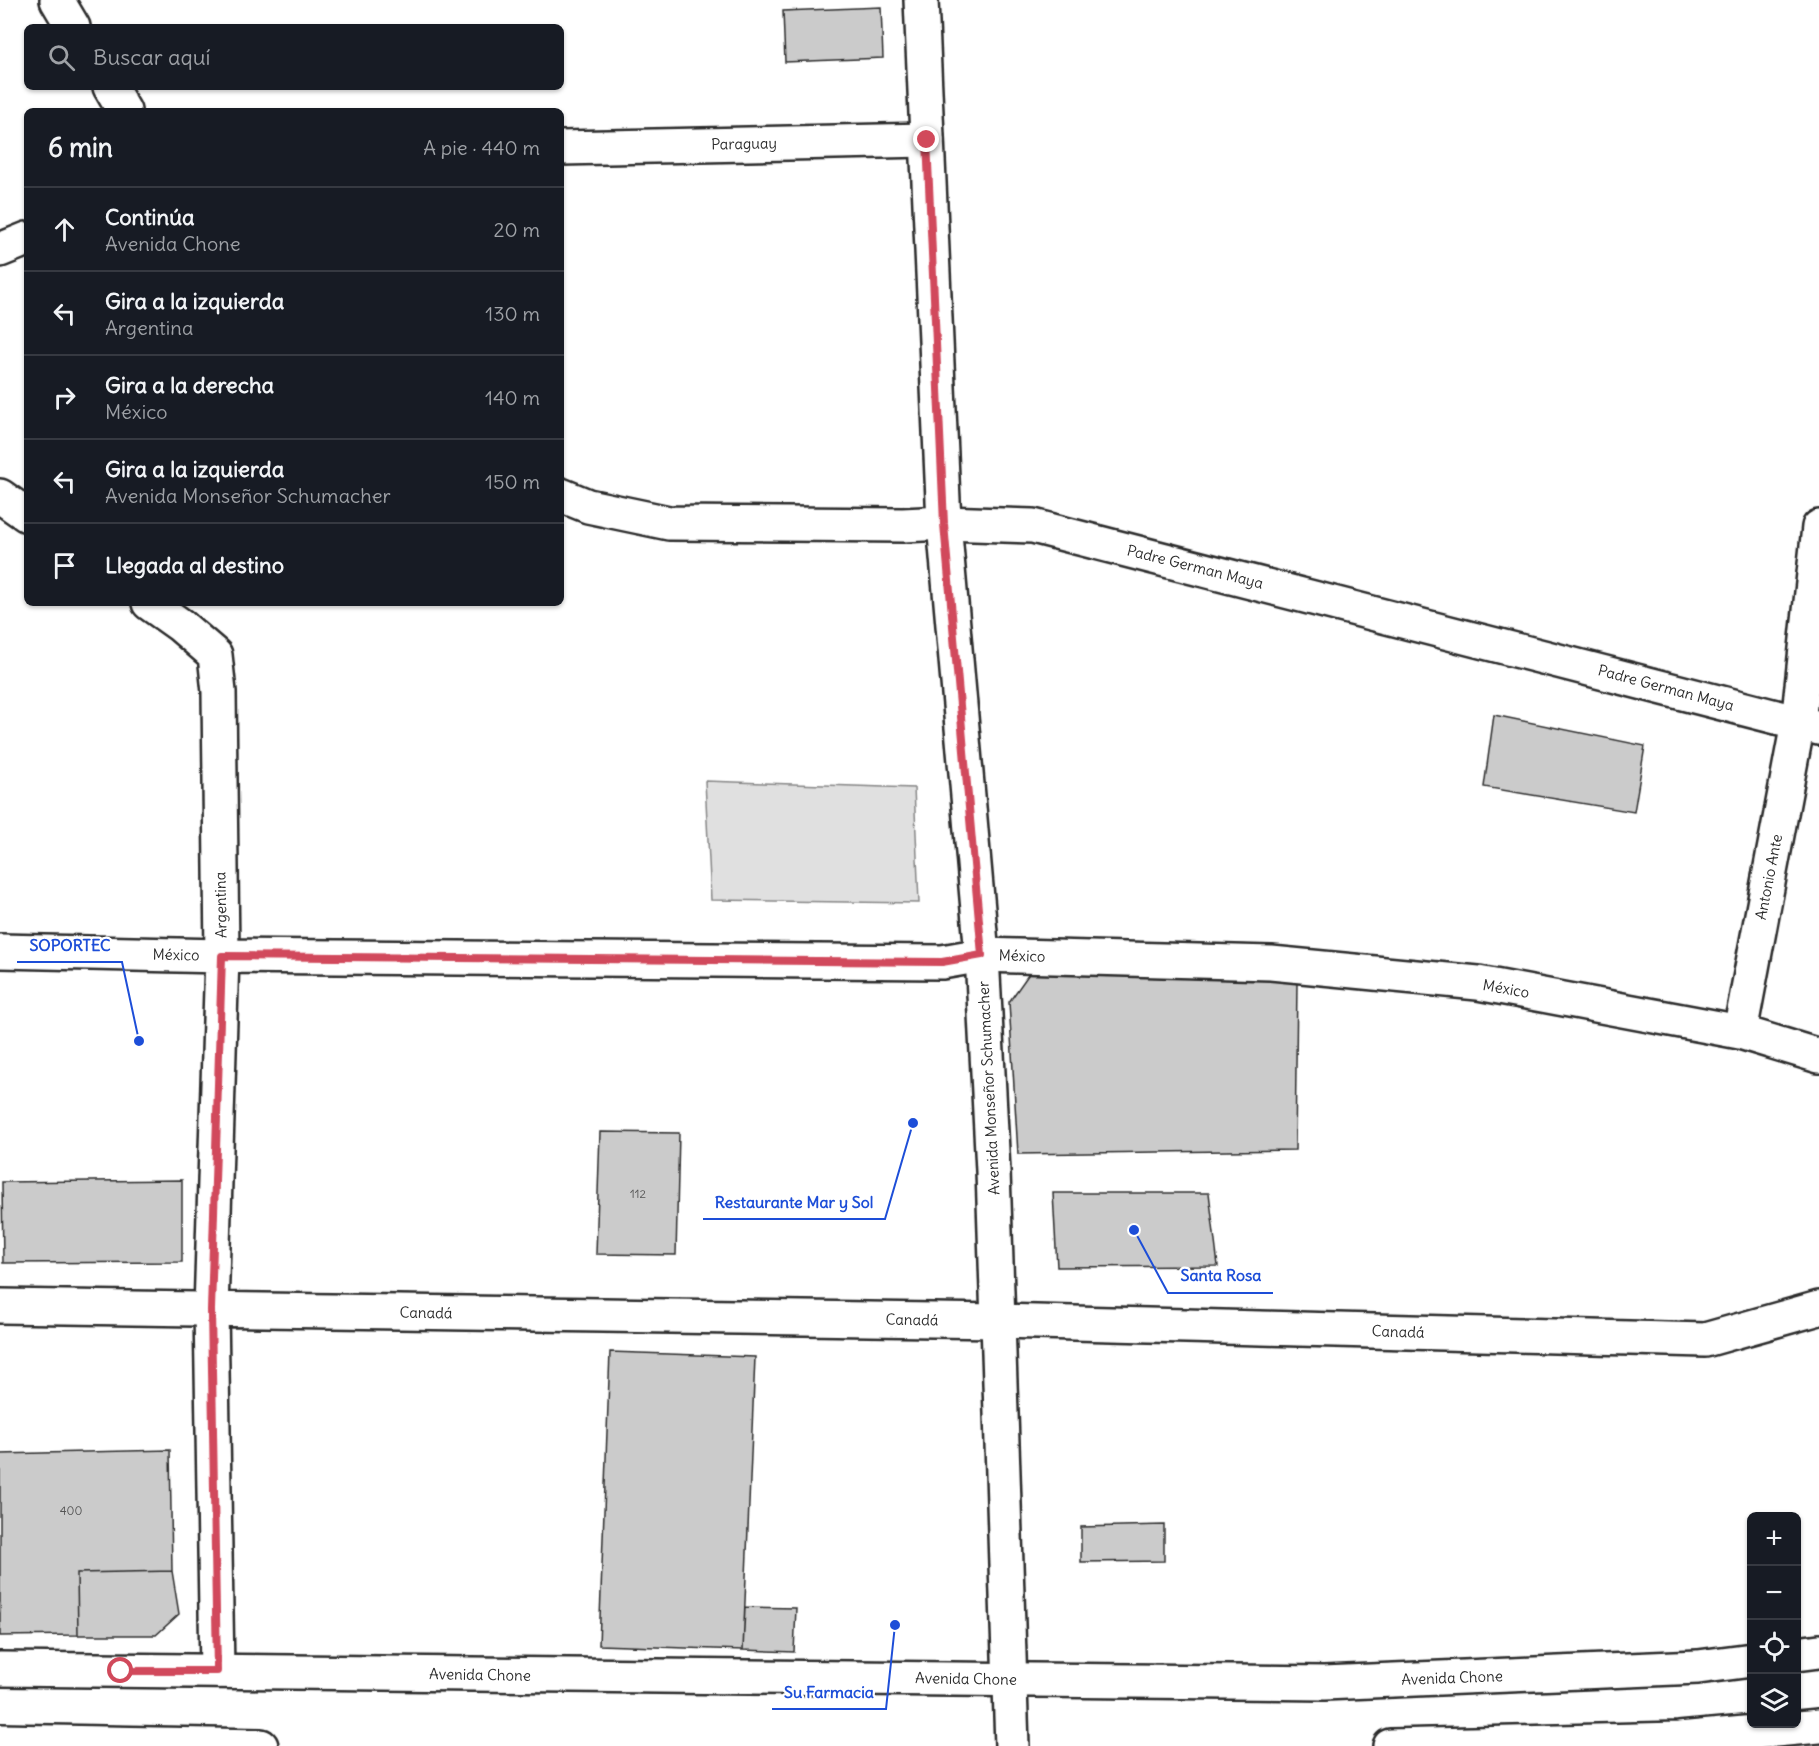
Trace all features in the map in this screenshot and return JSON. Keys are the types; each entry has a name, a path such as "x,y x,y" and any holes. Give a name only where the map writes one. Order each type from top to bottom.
{"street":[{"path":"57,0 71,24"},
{"name":"Avenida Monseñor Schumacher","path":"921,0 944,524 982,955 999,1321 1012,1746"},
{"path":"112,90 122,108"},
{"name":"Paraguay","path":"564,148 927,140"},
{"path":"0,250 24,240"},
{"path":"0,496 24,513"},
{"name":"Padre German Maya","path":"564,496 588,506 669,524 1034,526 1809,725"},
{"name":"Antonio Ante","path":"1740,1032 1809,725 1819,527"},
{"name":"Argentina","path":"153,606 215,655 219,692 222,956 211,1310 217,1671"},
{"name":"México","path":"0,951 222,956 942,962 982,955 1271,963 1467,982 1740,1032 1819,1056"},
{"name":"Canadá","path":"0,1306 999,1321 1705,1340 1819,1308"},
{"path":"1801,1653 1819,1651"},
{"name":"Avenida Chone","path":"0,1669 1324,1683 1698,1667 1747,1661"},
{"path":"1390,1746 1679,1739 1819,1726"},
{"path":"0,1741 261,1746"}],"shaded area":[{"path":"705,781 914,788 919,903 711,900"}],"building":[{"path":"881,7 883,58 785,62 783,11"},
{"path":"1494,715 1645,746 1634,812 1484,787"},
{"path":"1033,968 1297,982 1295,1150 1018,1154 1009,1002"},
{"path":"600,1132 679,1133 676,1255 596,1254"},
{"path":"182,1180 182,1262 3,1263 2,1182"},
{"path":"1053,1193 1209,1193 1218,1266 1057,1267"},
{"path":"610,1352 755,1357 743,1650 599,1645"},
{"path":"170,1450 172,1571 77,1573 78,1635 0,1636 0,1454"},
{"path":"1164,1525 1164,1561 1081,1562 1081,1527"},
{"path":"172,1571 179,1614 156,1635 78,1635 77,1573"},
{"path":"745,1607 796,1608 794,1652 743,1650"}],"place":[{"name":"SOPORTEC","path":"139,1041"},
{"name":"Restaurante Mar y Sol","path":"913,1123"},
{"name":"Santa Rosa","path":"1134,1230"},
{"name":"Su Farmacia","path":"895,1625"}],"route":[{"path":"121,1671 217,1671 211,1310 222,956 942,962 982,955 944,524 927,140"}]}
